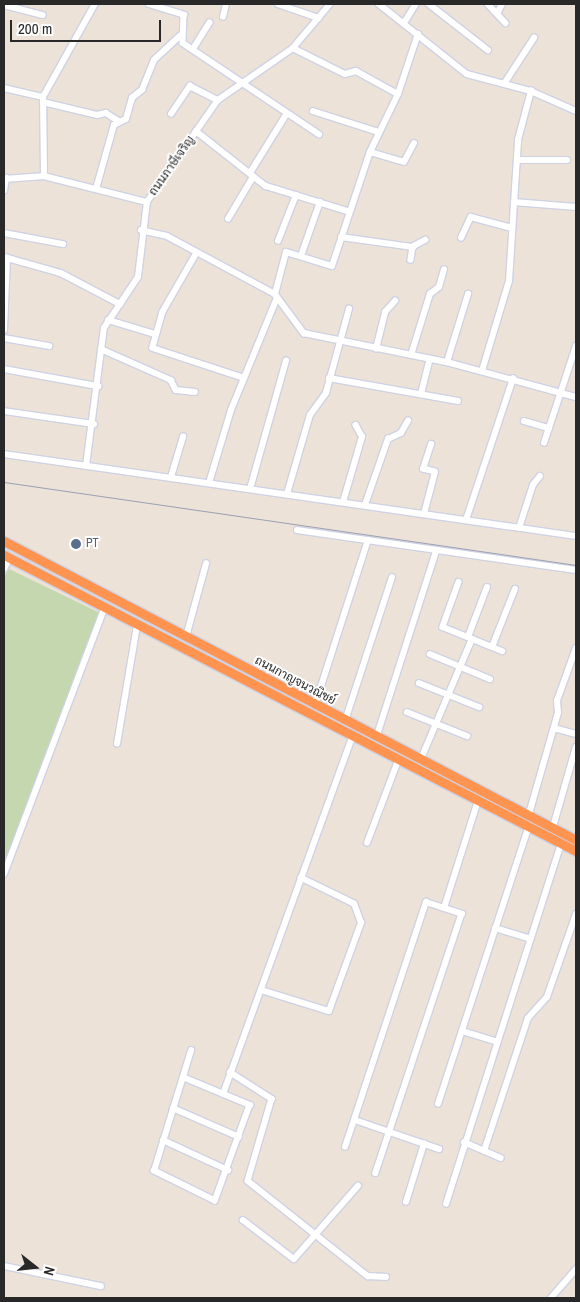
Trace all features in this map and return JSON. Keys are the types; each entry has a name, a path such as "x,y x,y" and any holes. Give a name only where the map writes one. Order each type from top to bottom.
{"highway":[{"name":"ถนนกาญจนวณิชย์","path":"4,541 315,706 422,759 576,840"},
{"name":"ถนนกาญจนวณิชย์","path":"7,557 398,761 576,851"}],"street":[{"path":"44,176 43,100 95,4"},
{"path":"4,88 97,115 106,113 117,120 126,119 132,98 142,90 154,60 180,36 184,15 149,4"},
{"path":"223,17 226,4"},
{"path":"278,4 319,18"},
{"name":"ถนนภาษีเจริญ","path":"86,466 94,424 101,349 108,320 138,277 141,230 147,202 218,100 293,48 330,4"},
{"path":"379,4 467,74 531,91 576,111"},
{"path":"404,23 416,4"},
{"path":"430,4 488,50"},
{"path":"488,4 506,23"},
{"path":"497,14 502,4"},
{"path":"4,5 43,15"},
{"path":"193,49 209,23"},
{"path":"209,483 244,378 276,296 286,252 332,266 348,211 370,152 398,94 418,34"},
{"path":"180,36 193,49 245,81 286,115 319,134"},
{"path":"504,84 534,38"},
{"path":"293,48 345,74 356,71 398,94"},
{"path":"171,114 190,86 218,100"},
{"path":"482,371 509,281 517,160 531,91"},
{"path":"313,112 379,132"},
{"path":"228,219 286,115"},
{"path":"96,189 117,120"},
{"path":"196,131 251,175 296,195 348,211"},
{"path":"370,152 404,162 414,143"},
{"path":"517,160 568,160"},
{"path":"4,191 5,179 44,176 147,202"},
{"path":"278,241 296,195"},
{"path":"301,256 320,202"},
{"path":"514,202 576,207"},
{"path":"461,238 471,217 512,228"},
{"path":"141,230 167,236 276,296 302,331 376,349 447,362 576,397"},
{"path":"4,233 63,244"},
{"path":"341,237 412,247 425,240"},
{"path":"411,260 412,247"},
{"path":"197,253 155,334 155,350 244,378"},
{"path":"4,330 5,258 61,273 120,304"},
{"path":"411,355 430,294 439,287 444,270"},
{"path":"447,362 468,294"},
{"path":"376,349 385,312 395,301"},
{"path":"287,494 308,419 325,395 349,310"},
{"path":"108,320 155,334"},
{"path":"4,338 48,346"},
{"path":"544,443 576,346"},
{"path":"101,349 171,380 176,390 195,392"},
{"path":"421,394 430,359"},
{"path":"250,489 286,361"},
{"path":"4,369 98,386"},
{"path":"330,378 458,401"},
{"path":"466,520 513,379"},
{"path":"4,411 94,424"},
{"path":"524,420 549,428"},
{"path":"365,505 388,439 401,433 408,421"},
{"path":"343,502 362,437 356,426"},
{"path":"171,477 183,437"},
{"path":"424,514 435,472 423,469 431,444"},
{"path":"4,454 576,536"},
{"path":"519,528 533,485 540,476"},
{"path":"297,530 576,570"},
{"path":"315,706 368,540"},
{"path":"378,737 436,550"},
{"path":"4,569 7,557"},
{"path":"186,637 206,564"},
{"path":"345,721 392,578"},
{"path":"459,582 442,627 502,651"},
{"path":"422,759 460,666 487,587"},
{"path":"492,647 515,589"},
{"path":"4,874 104,609"},
{"path":"117,744 137,626"},
{"path":"438,1104 529,826 530,815 554,728 557,701 576,648"},
{"path":"430,654 490,679"},
{"path":"418,682 479,707"},
{"path":"407,712 467,736"},
{"path":"554,728 576,734"},
{"path":"223,1094 352,737"},
{"path":"553,827 576,747"},
{"path":"366,843 398,761"},
{"path":"444,908 478,801"},
{"path":"446,1204 464,1142 561,842"},
{"path":"261,990 329,1012 362,920 358,907 300,878"},
{"path":"345,1147 426,902 462,914 376,1173"},
{"path":"484,1151 528,1018 547,997 576,914"},
{"path":"495,928 530,939"},
{"path":"462,1031 497,1042"},
{"path":"183,1077 250,1105 218,1200 206,1198 156,1174 163,1140 191,1051"},
{"path":"230,1072 272,1099 248,1181 314,1237 368,1276 386,1277"},
{"path":"173,1108 239,1137"},
{"path":"354,1120 439,1148"},
{"path":"163,1140 228,1170"},
{"path":"464,1142 501,1158"},
{"path":"406,1202 424,1144"},
{"path":"243,1220 291,1259 314,1237 358,1186"},
{"path":"4,1266 101,1286"},
{"path":"551,1298 576,1269"}],"green space":[{"path":"9,569 100,613 4,867 4,577"}],"railway":[{"path":"4,482 576,565"}],"place":[{"name":"PT","path":"76,544"}]}
